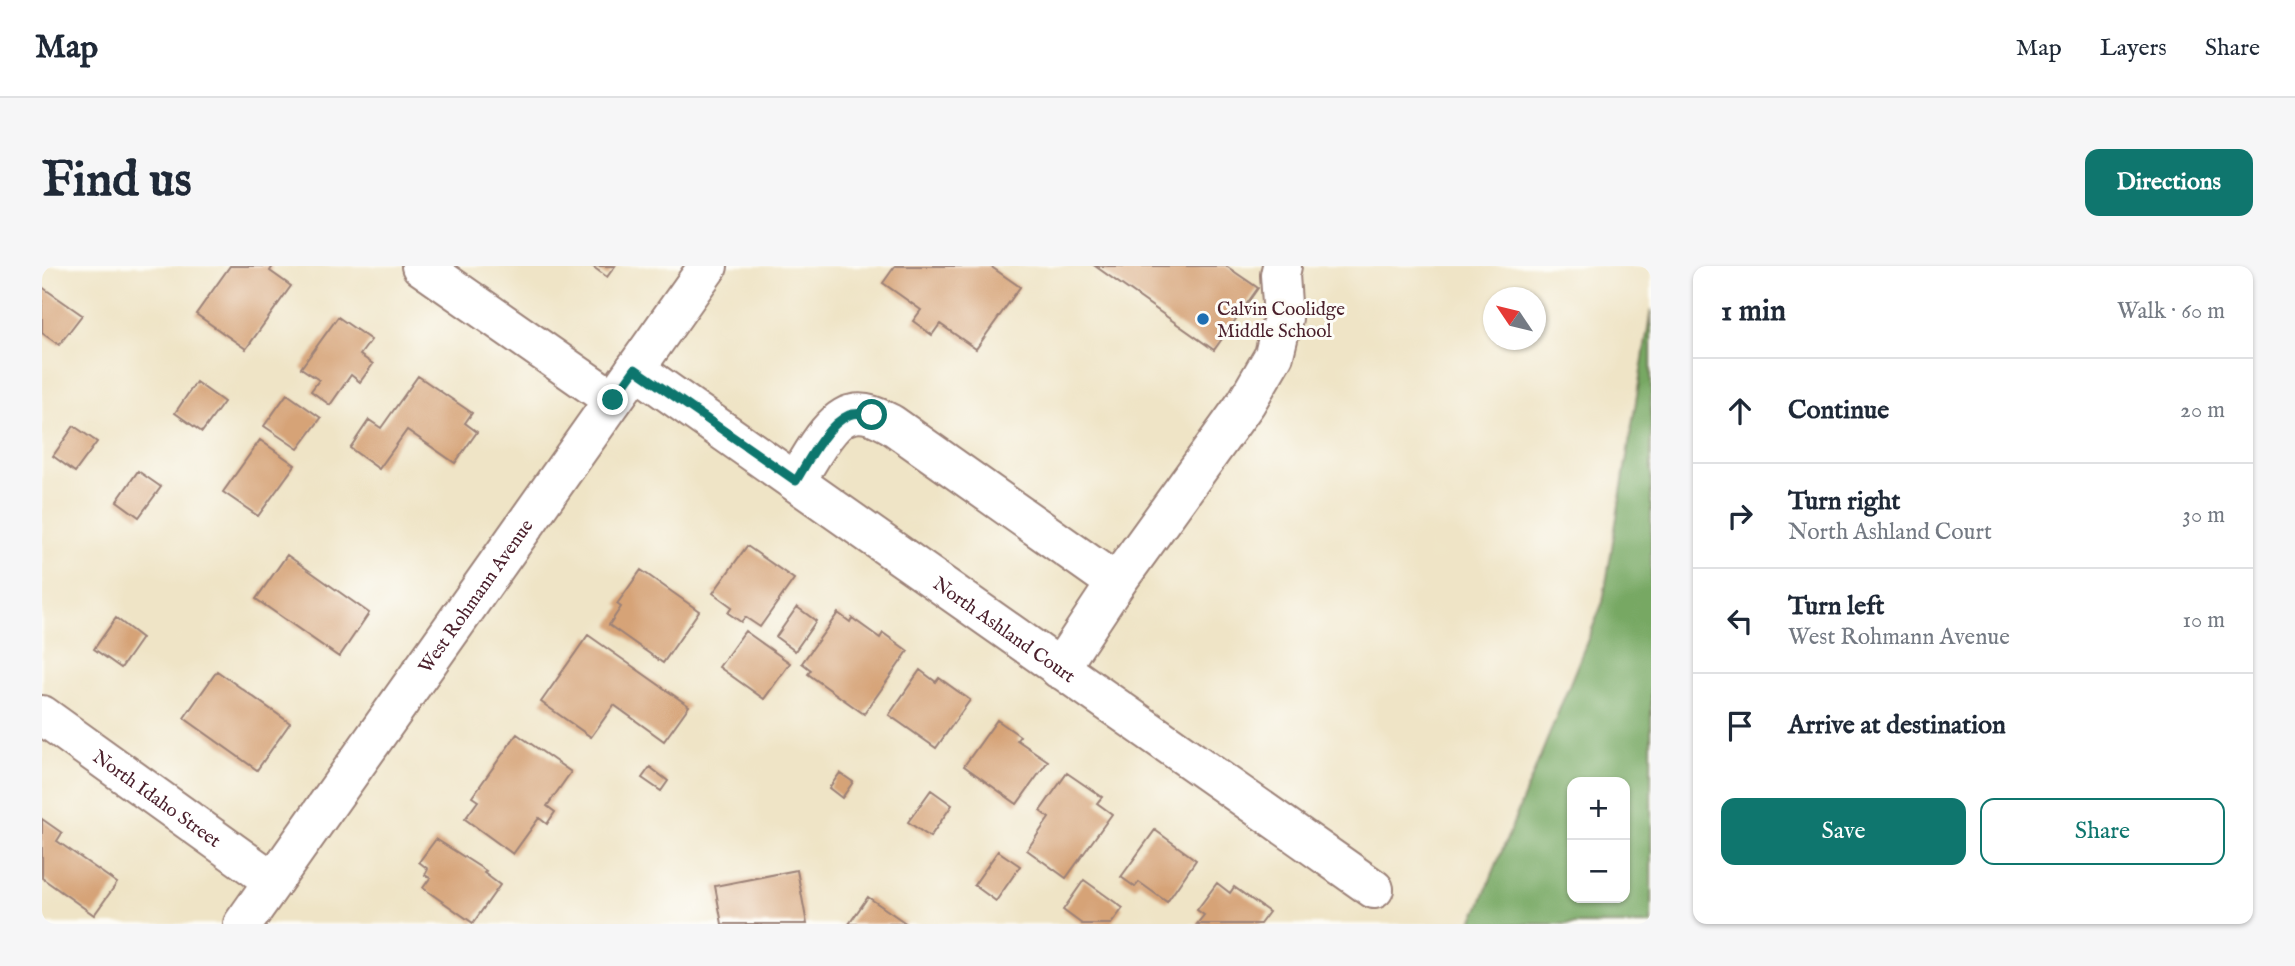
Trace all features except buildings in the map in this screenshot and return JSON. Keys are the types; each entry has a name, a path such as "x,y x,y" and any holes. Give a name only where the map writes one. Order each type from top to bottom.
{"street":[{"path":"421,266 613,400"},
{"name":"West Rohmann Avenue","path":"243,924 708,266"},
{"path":"1059,669 1116,583 1246,403 1274,355 1283,318 1280,275 1282,266"},
{"name":"North Ashland Court","path":"635,369 1374,889"},
{"path":"796,481 820,443 838,422 852,414 872,415 891,424 1116,583"},
{"name":"North Idaho Street","path":"42,715 273,881"}],"green space":[{"path":"1651,310 1651,924 1470,924 1603,602"}],"place":[{"name":"Calvin Coolidge Middle School","path":"1203,319"}],"route":[{"path":"613,400 635,369 796,481 820,443 838,422 852,414 872,415"}]}
